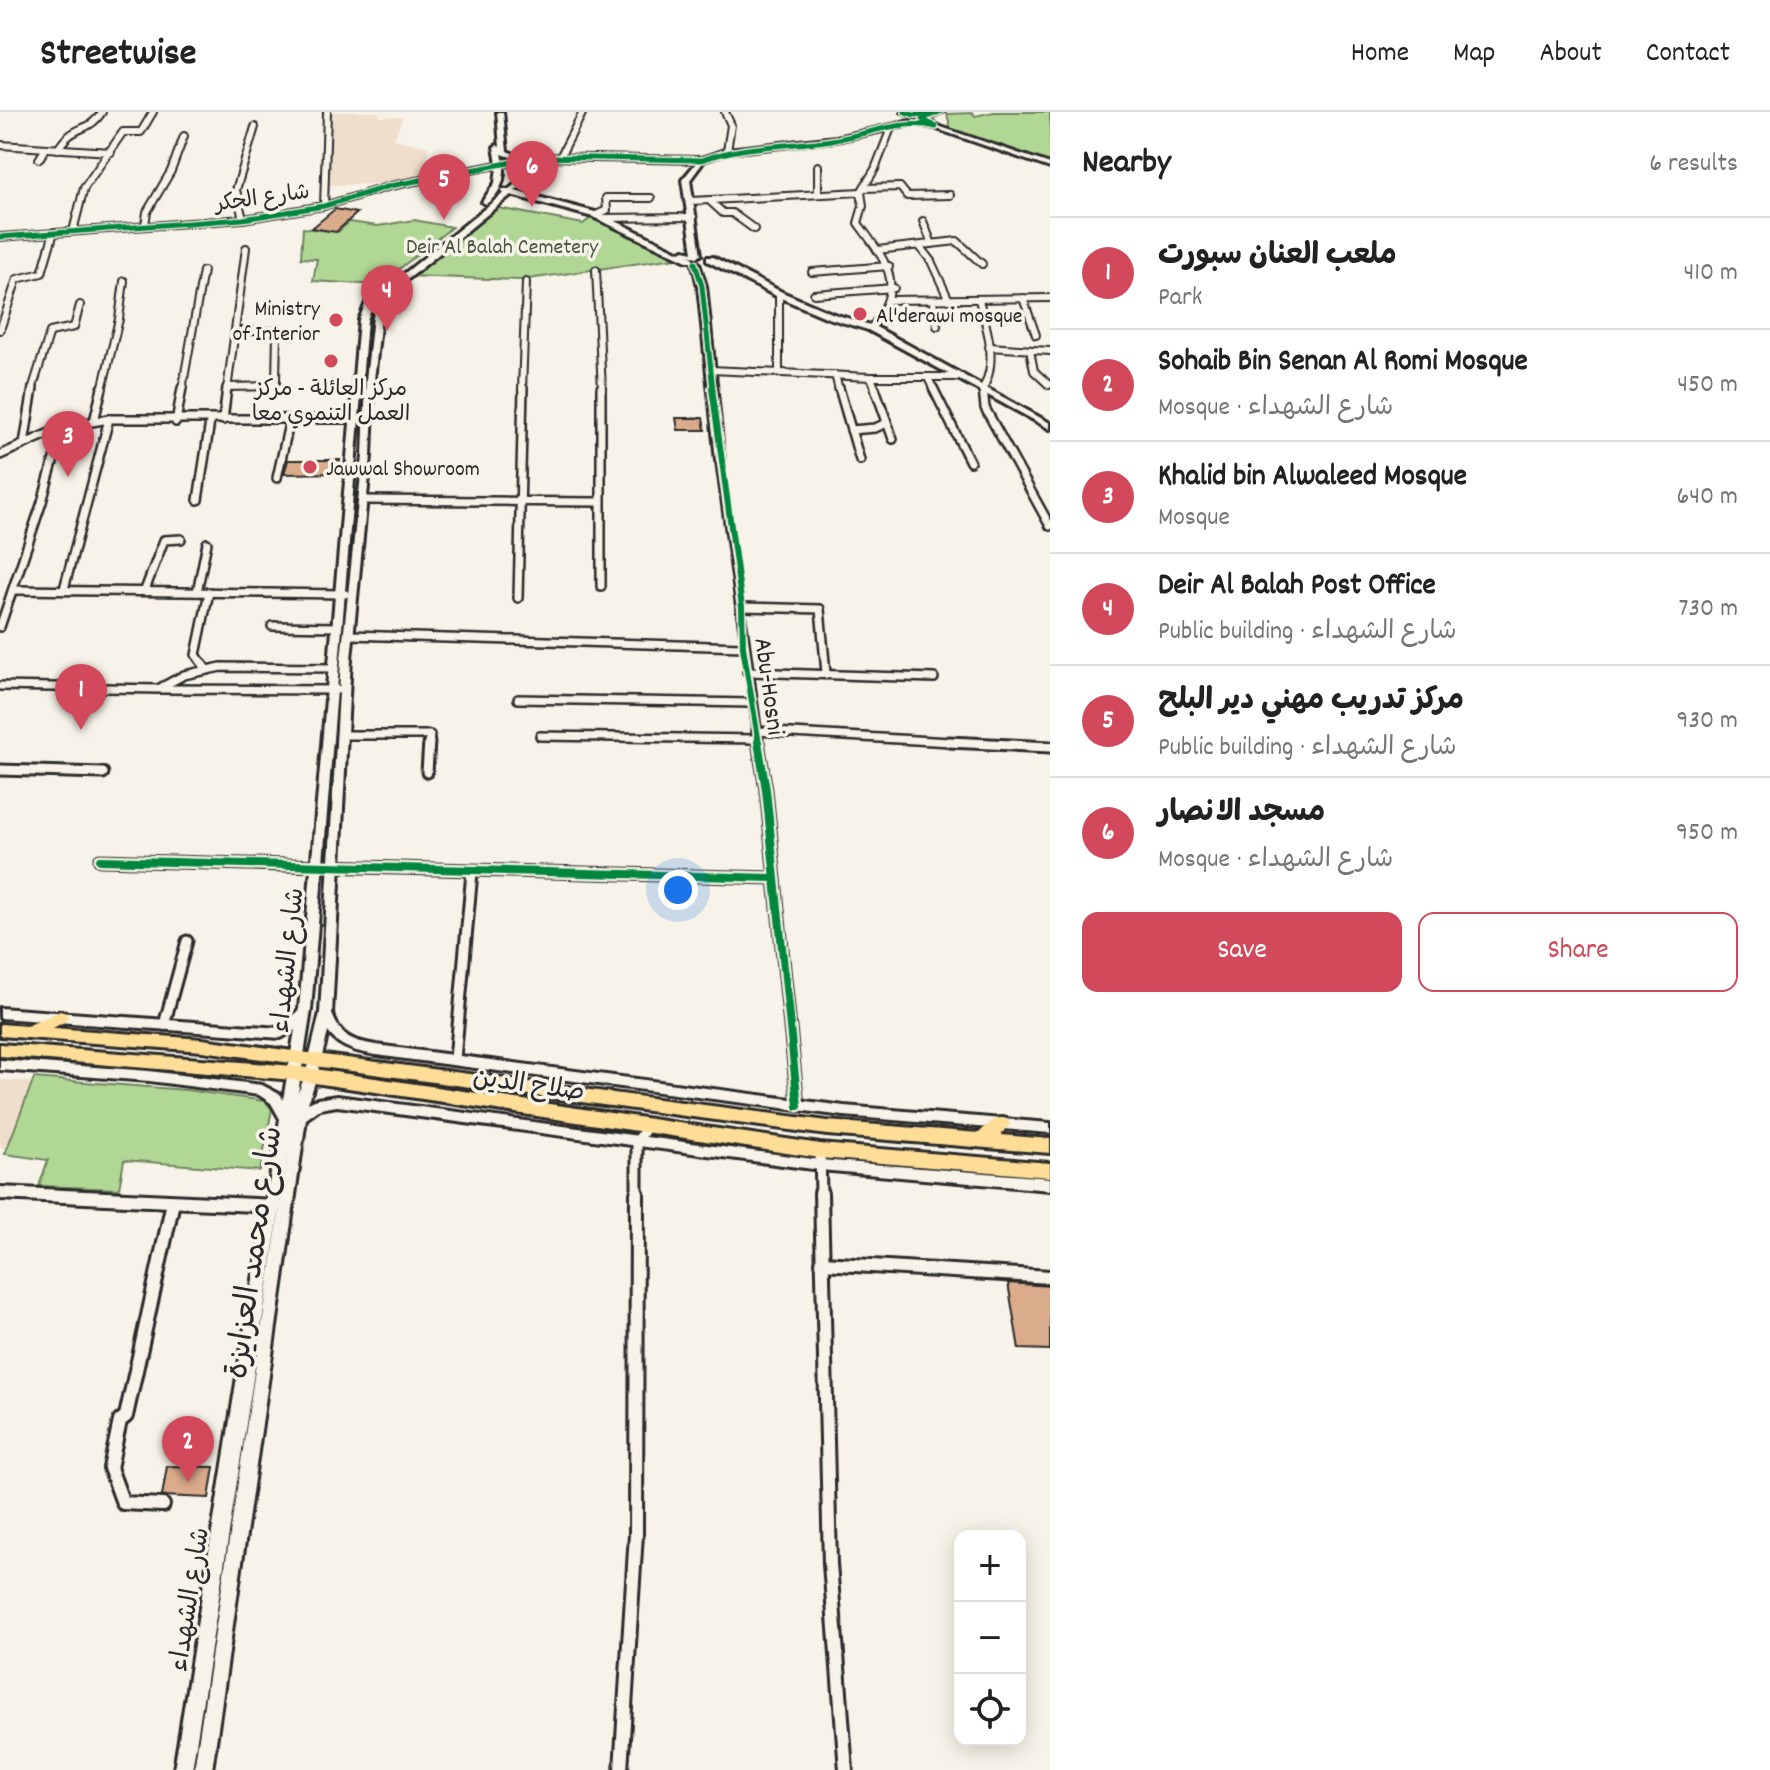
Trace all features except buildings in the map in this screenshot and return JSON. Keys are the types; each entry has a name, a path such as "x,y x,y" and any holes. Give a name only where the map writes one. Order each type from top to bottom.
{"highway":[{"path":"31,1031 60,1017"},
{"name":"صلاح الدين","path":"0,1030 202,1045 642,1134 820,1158 1050,1170"},
{"name":"صلاح الدين","path":"0,1050 305,1066 477,1083 827,1128 1050,1146"},
{"path":"982,1141 1001,1124"}],"main road":[{"path":"497,112 504,152 524,160"},
{"path":"497,112 502,175 831,316 871,328 1050,426"},
{"path":"898,112 1050,166"},
{"path":"702,160 727,151 836,139 894,127 940,112 955,112"},
{"path":"894,127 905,115"},
{"name":"شارع الحكر","path":"0,237 243,219 324,206 390,186 479,169 502,175 524,160 560,157 702,160"},
{"name":"شارع الشهداء","path":"502,175 522,182 529,167 524,160"},
{"name":"Abu-Hosni","path":"702,160 686,180 700,259 720,461"},
{"name":"شارع الشهداء","path":"305,1066 305,1010 318,862 347,594 354,419 363,320 370,302 383,286 486,202 502,175"},
{"name":"شارع الشهداء","path":"347,594 362,500 373,347 381,302 432,254 502,175"},
{"name":"شارع الشهداء","path":"305,1066 326,1013 342,735 334,668 344,631"},
{"path":"0,1013 281,1033 289,1029 305,1010"},
{"path":"326,1013 330,1030 345,1042 398,1053 798,1106 1050,1128"},
{"path":"0,1065 149,1076 262,1090 276,1099 293,1117 317,1104 337,1101 642,1134"},
{"name":"شارع محمد العزايزة","path":"203,1770 279,1206 293,1117 303,1096 305,1066"},
{"path":"820,1158 1050,1184"},
{"name":"شارع الشهداء","path":"183,1770 279,1206"}],"street":[{"path":"58,149 69,131 76,127 93,126 102,112"},
{"path":"73,231 84,188 123,132 141,132 153,112"},
{"path":"324,206 327,112"},
{"path":"560,157 583,112"},
{"path":"725,112 731,125 727,151"},
{"path":"243,219 236,190 255,127"},
{"path":"871,328 890,300 894,288 889,266 858,223 863,190 894,127"},
{"path":"145,225 147,212 171,171 184,136"},
{"path":"0,145 111,152"},
{"path":"39,159 46,148"},
{"path":"818,166 818,194"},
{"path":"691,201 900,187 907,196 950,195"},
{"path":"599,216 607,210 606,198 651,198"},
{"path":"710,201 723,213 732,213 754,229"},
{"path":"599,216 693,217"},
{"path":"923,221 932,244"},
{"path":"0,330 17,279 42,273 54,232"},
{"path":"877,250 957,241 982,264"},
{"path":"920,247 931,261 949,300"},
{"path":"223,420 246,248"},
{"path":"812,272 889,266"},
{"path":"596,270 603,421 601,586"},
{"path":"176,422 203,271"},
{"path":"94,421 119,319 124,281"},
{"path":"518,598 526,282"},
{"path":"814,294 894,288"},
{"path":"779,294 779,371"},
{"path":"1023,298 1036,335"},
{"path":"890,300 1050,298"},
{"path":"933,300 937,326"},
{"path":"979,300 989,347 991,376 982,390 985,408 1050,526"},
{"path":"24,444 30,398 50,332 74,327 80,305"},
{"path":"227,387 273,386 276,382 277,331 235,331"},
{"path":"989,347 1050,351"},
{"path":"1030,350 1034,371 1049,385"},
{"path":"710,370 871,377 961,377"},
{"path":"835,375 860,460"},
{"path":"871,377 893,439"},
{"path":"928,378 970,462"},
{"path":"0,455 63,427 109,419 210,422 367,419"},
{"path":"64,589 109,419"},
{"path":"277,478 290,419"},
{"path":"198,500 210,422"},
{"path":"851,430 875,428 887,423"},
{"path":"0,627 63,427"},
{"name":"Abu-Hosni","path":"720,461 742,607 743,647 757,735 798,1106"},
{"path":"362,500 600,502"},
{"path":"145,590 164,540 181,539"},
{"path":"197,592 207,543"},
{"path":"13,590 347,594"},
{"path":"207,670 196,655 209,592"},
{"path":"742,607 820,609 826,673"},
{"path":"272,626 743,647"},
{"path":"158,689 184,675 221,667 334,668"},
{"path":"747,672 934,678"},
{"path":"0,686 338,690"},
{"path":"518,699 752,703"},
{"path":"342,735 430,735 427,772"},
{"path":"540,736 757,735 1050,747"},
{"path":"0,770 103,773"},
{"path":"100,860 318,862 472,872 774,878"},
{"path":"455,1059 472,872"},
{"path":"164,1025 187,941"},
{"path":"621,1770 636,1534 642,1134"},
{"path":"820,1158 830,1564 846,1770"},
{"path":"0,1193 279,1206"},
{"path":"163,1505 123,1503 110,1468 120,1421 126,1416 173,1202"},
{"path":"822,1263 1050,1277"}],"shaded area":[{"path":"331,112 379,112 380,117 403,117 394,139 428,147 425,175 381,184 326,185"},
{"path":"0,1080 34,1082 7,1148 0,1147"}],"green space":[{"path":"994,112 1050,112 1050,164 951,130 947,114 973,113 975,116"},
{"name":"Deir Al Balah Cemetery","path":"493,207 583,224 592,217 683,257 521,280 408,276"},
{"name":"Deir Al Balah Cemetery","path":"414,220 452,227 379,285 313,281 317,259 301,258 303,228 338,232 349,222 378,226"},
{"path":"34,1078 186,1090 265,1101 272,1109 260,1171 124,1160 119,1189 39,1186 48,1160 5,1154"}],"cycle path":[{"path":"0,237 243,219 324,206 390,186 539,157 702,160 727,151 836,139 915,122 936,127 922,119 940,112 914,115 905,112"},
{"path":"695,263 702,286 720,461 742,607 743,647 766,790 798,1106"},
{"path":"100,860 774,878"}],"place":[{"name":"مسجد الانصار","path":"532,207"},
{"name":"مركز تدريب مهني دير البلح","path":"444,220"},
{"name":"Al'derawi mosque","path":"860,314"},
{"name":"Ministry of Interior","path":"336,320"},
{"name":"Deir Al Balah Post Office","path":"387,331"},
{"name":"مركز العائلة - مركز العمل التنموي معا","path":"331,361"},
{"name":"Jawwal Showroom","path":"310,467"},
{"name":"Khalid bin Alwaleed Mosque","path":"68,477"},
{"name":"ملعب العنان سبورت","path":"81,730"},
{"name":"Sohaib Bin Senan Al Romi Mosque","path":"188,1482"}]}
